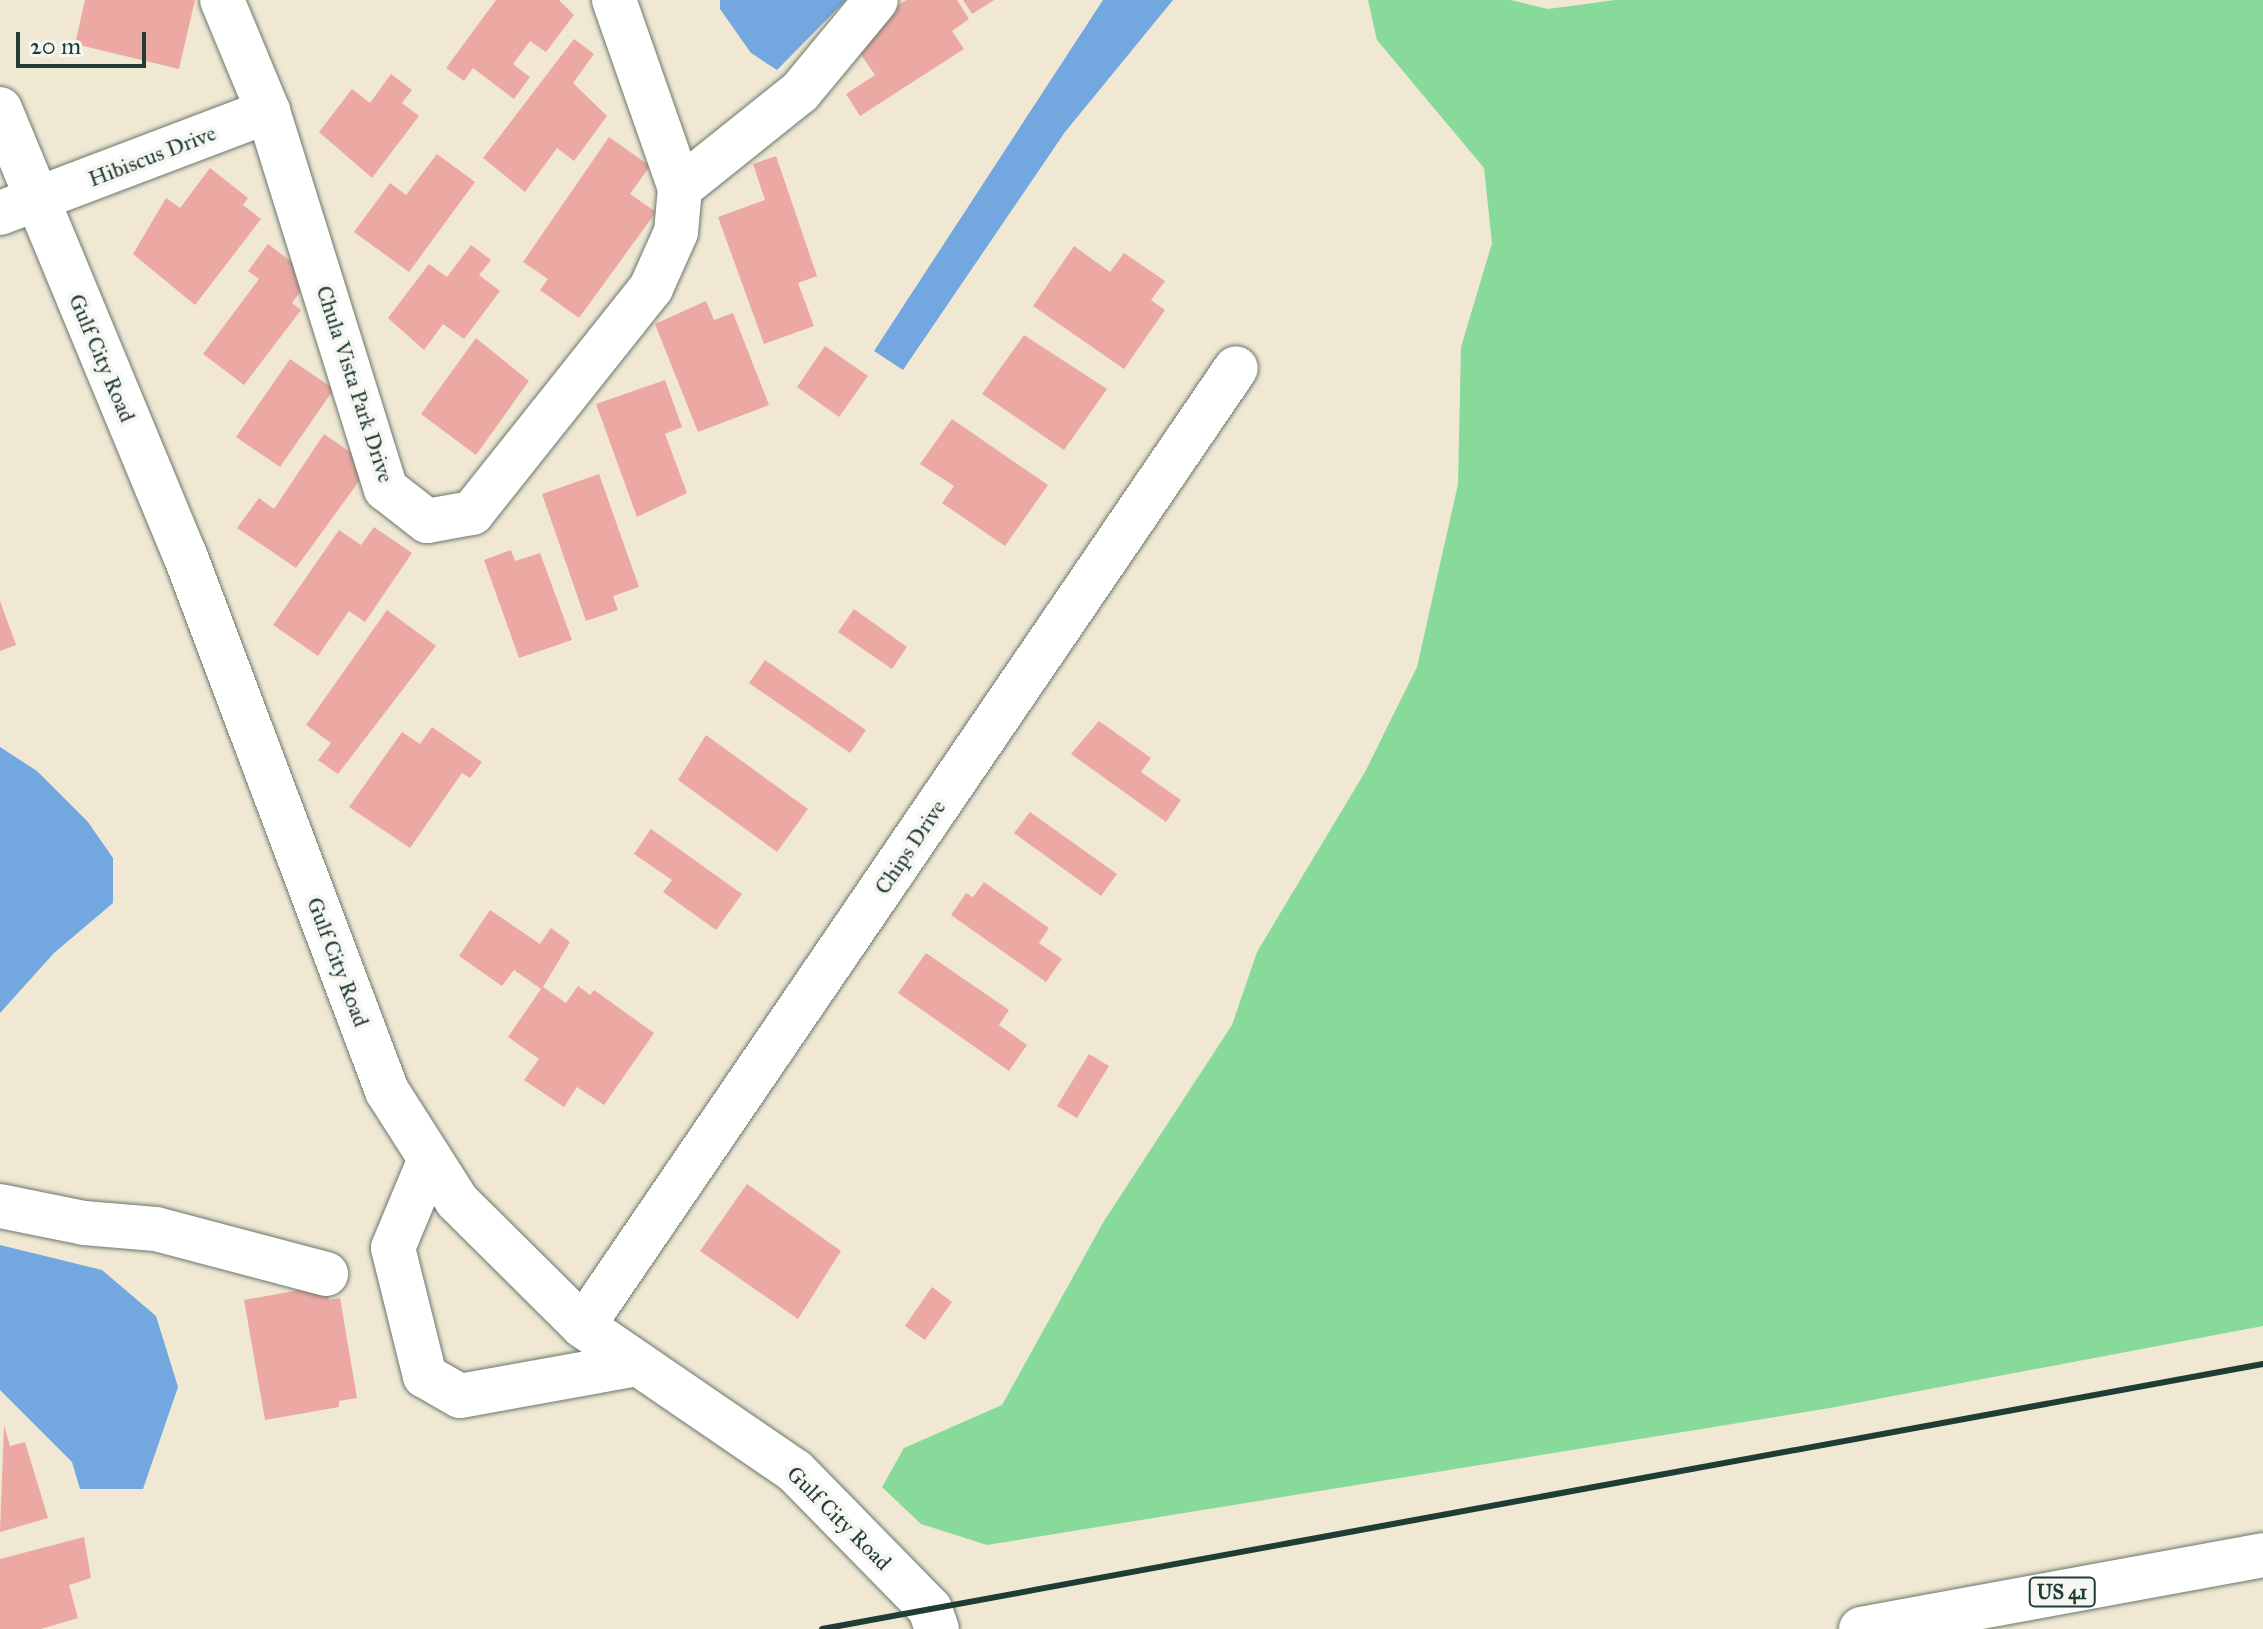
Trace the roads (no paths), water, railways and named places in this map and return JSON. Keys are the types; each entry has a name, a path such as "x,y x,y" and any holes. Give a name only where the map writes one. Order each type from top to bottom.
{"street":[{"name":"Chula Vista Park Drive","path":"222,0 268,111 386,489 427,521 472,513 651,288 676,232 680,188 614,0"},
{"path":"680,188 800,92 876,0"},
{"name":"Gulf City Road","path":"0,109 18,207 185,555 387,1091 457,1201 583,1326 795,1471 930,1609 937,1629"},
{"name":"Hibiscus Drive","path":"18,207 268,111"},
{"name":"Chips Drive","path":"583,1326 1236,368"},
{"path":"430,1159 393,1248 425,1376 460,1396 638,1364"},
{"path":"0,1206 84,1223 156,1229 326,1274"},
{"name":"US 41","path":"1861,1629 2263,1555"}],"water":[{"path":"720,0 846,0 777,70 751,53 720,9"},
{"path":"1103,0 1173,0 1065,132 903,370 874,351"},
{"path":"0,747 37,771 88,822 113,858 113,903 54,953 0,1013"},
{"path":"0,1245 102,1270 156,1316 178,1387 143,1489 80,1489 72,1462 0,1390"}],"railway":[{"path":"822,1629 2263,1364"}]}
